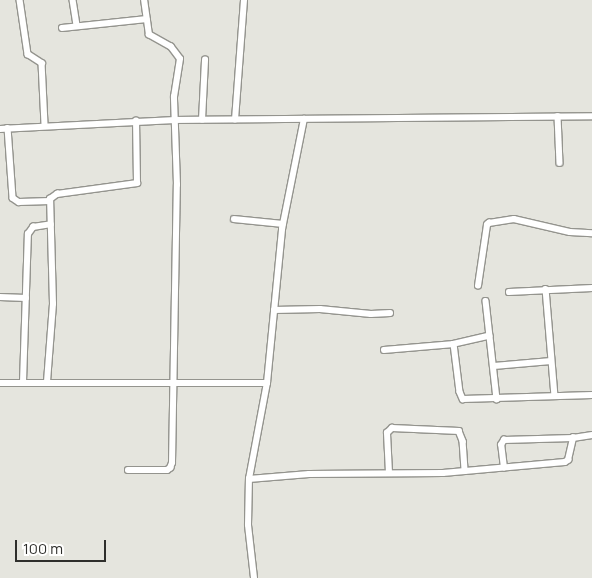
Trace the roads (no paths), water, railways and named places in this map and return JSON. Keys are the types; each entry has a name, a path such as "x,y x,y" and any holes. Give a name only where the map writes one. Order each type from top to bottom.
{"street":[{"path":"20,0 28,54 42,63 45,125"},
{"path":"73,0 77,26"},
{"path":"128,470 167,470 171,466 174,383 174,97 180,59 171,47 149,36 144,0"},
{"path":"235,120 244,0"},
{"path":"62,28 147,19"},
{"path":"202,120 205,60"},
{"path":"558,116 560,163"},
{"path":"0,129 45,125 175,120 592,116"},
{"path":"254,578 248,525 249,479 267,383 283,224 304,120"},
{"path":"46,382 53,304 50,201 55,194 137,184 139,180 136,121"},
{"path":"8,128 13,198 19,202 50,201"},
{"path":"234,219 283,224"},
{"path":"478,286 486,225 489,223 514,219 570,232 592,233"},
{"path":"23,382 28,234 33,226 51,224"},
{"path":"509,292 592,288"},
{"path":"546,289 555,396"},
{"path":"0,297 26,298"},
{"path":"486,301 497,399"},
{"path":"274,310 320,309 371,314 390,313"},
{"path":"384,350 454,344 490,336"},
{"path":"454,344 461,397 466,400 592,395"},
{"path":"494,366 551,361"},
{"path":"0,382 267,383"},
{"path":"389,473 388,433 392,428 459,431 463,441 465,471"},
{"path":"504,468 501,445 504,440 573,438 592,435"},
{"path":"249,479 309,474 465,471 566,462 573,438"}]}
